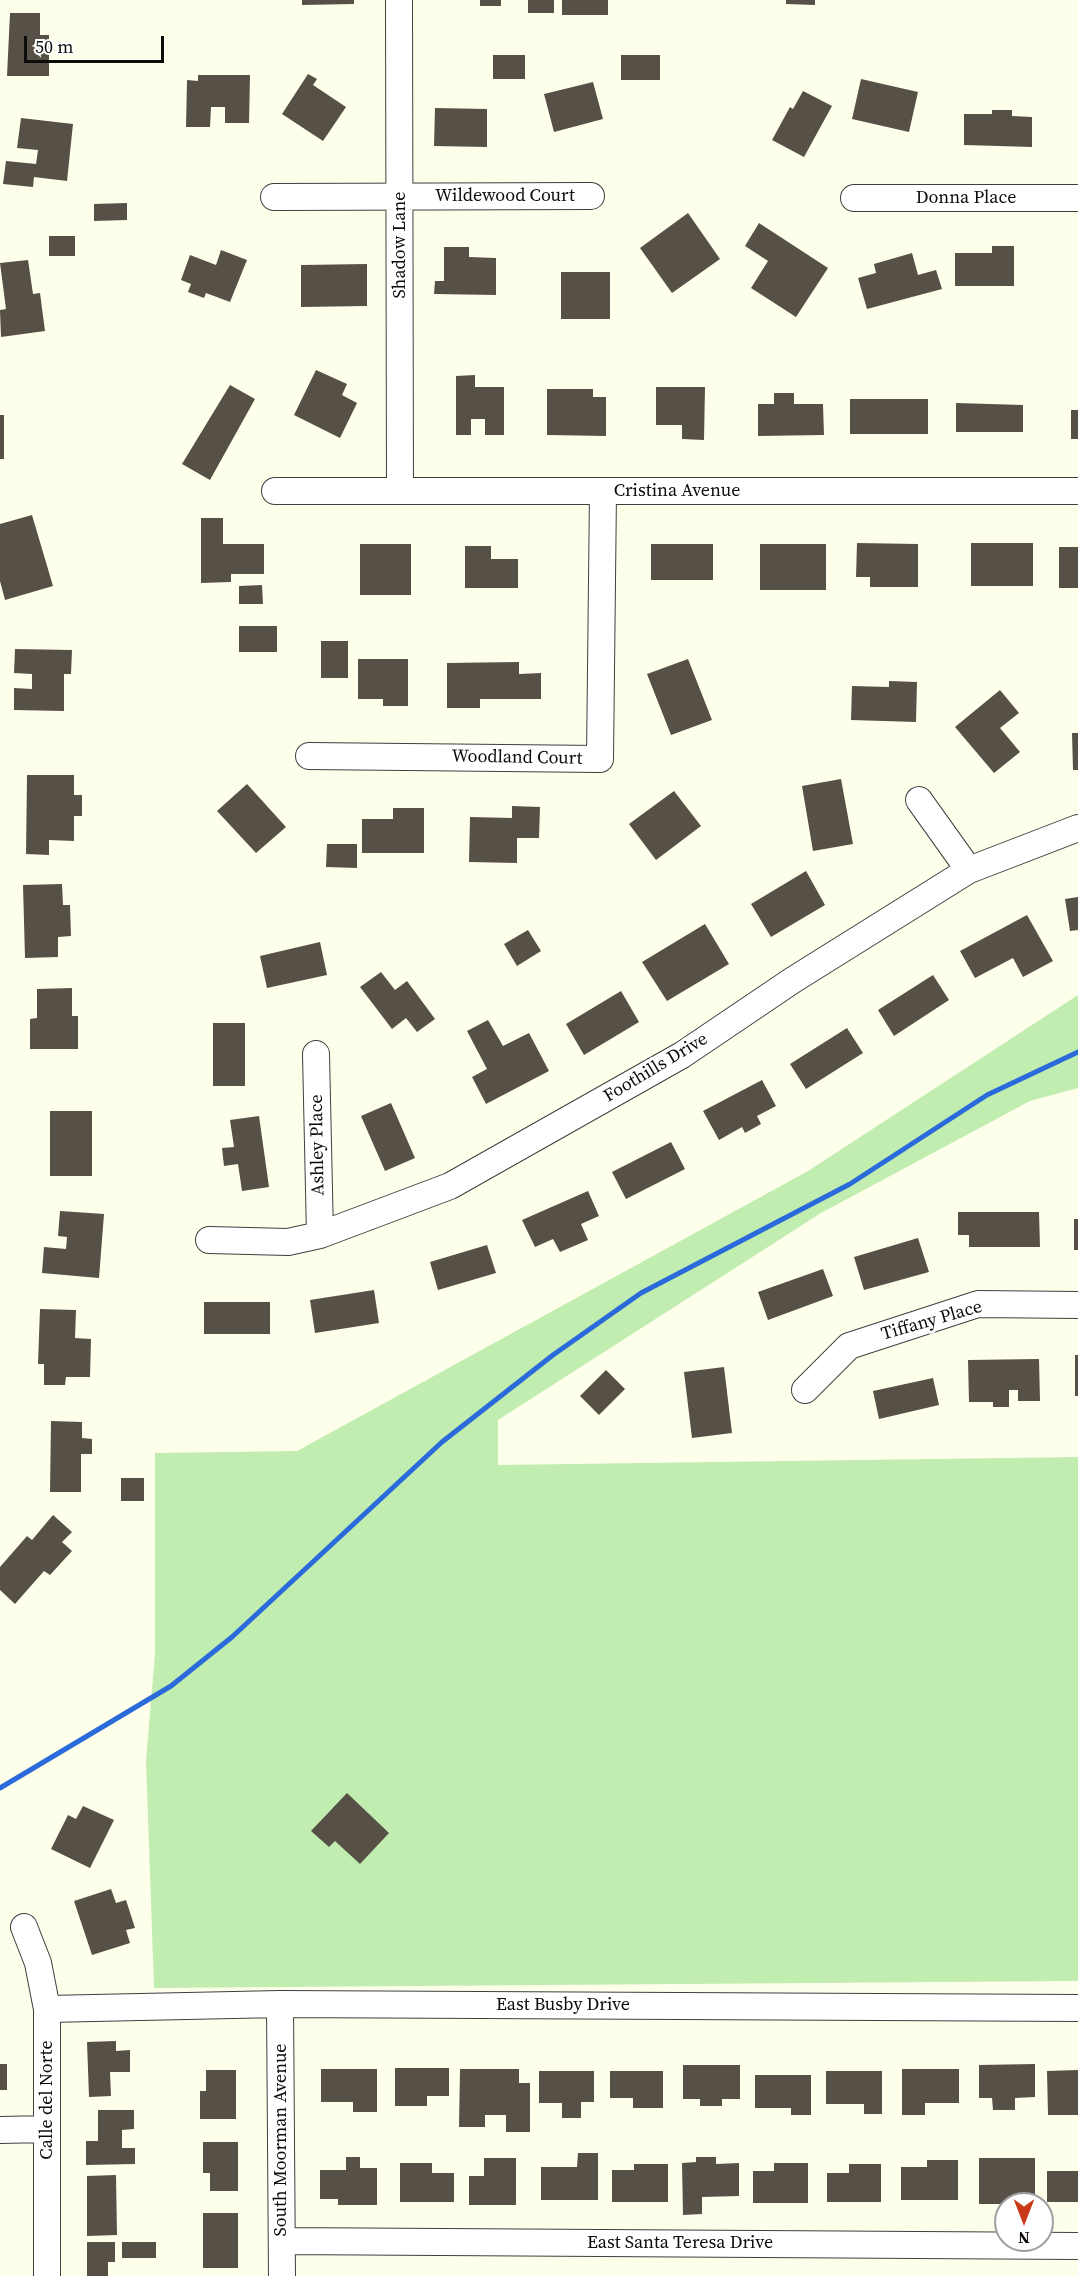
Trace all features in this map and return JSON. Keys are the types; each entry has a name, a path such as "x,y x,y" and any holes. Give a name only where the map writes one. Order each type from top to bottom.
{"street":[{"name":"Shadow Lane","path":"399,0 400,491"},
{"name":"Wildewood Court","path":"274,197 591,196"},
{"name":"Donna Place","path":"854,198 1078,198"},
{"name":"Cristina Avenue","path":"275,491 1078,491"},
{"name":"Woodland Court","path":"309,756 600,759 603,491"},
{"path":"919,800 969,870"},
{"name":"Foothills Drive","path":"209,1240 288,1242 320,1235 450,1186 682,1055 793,980 969,870 1078,828"},
{"name":"Ashley Place","path":"316,1054 320,1235"},
{"name":"Tiffany Place","path":"805,1390 849,1346 978,1304 1078,1305"},
{"name":"Calle del Norte","path":"24,1927 38,1963 47,2009 47,2276"},
{"name":"East Busby Drive","path":"47,2009 280,2004 1078,2008"},
{"name":"South Moorman Avenue","path":"280,2004 282,2276"},
{"path":"0,2130 46,2129"},
{"name":"East Santa Teresa Drive","path":"282,2241 1078,2246"}],"green space":[{"path":"1078,995 1078,1088 1030,1101 821,1213 498,1420 498,1465 1078,1457 1078,1981 154,1988 146,1761 155,1653 155,1453 297,1451 808,1171"}],"building":[{"path":"302,0 354,0 354,4 302,5"},
{"path":"480,0 501,0 501,6 480,6"},
{"path":"528,0 554,0 554,13 528,13"},
{"path":"562,0 608,0 608,15 562,15"},
{"path":"786,0 815,0 815,5 786,4"},
{"path":"10,13 40,13 40,35 49,35 49,76 7,76"},
{"path":"493,55 525,55 525,79 493,79"},
{"path":"621,55 660,55 660,80 621,80"},
{"path":"308,74 317,79 313,85 346,107 323,141 282,114"},
{"path":"198,75 250,75 249,123 225,123 225,107 211,107 210,127 186,127 187,80 198,81"},
{"path":"861,79 918,92 909,132 852,119"},
{"path":"593,82 603,119 554,132 544,94"},
{"path":"803,91 832,106 804,157 772,140 790,107 793,109"},
{"path":"435,108 487,109 487,147 434,146"},
{"path":"992,110 1012,110 1012,116 1032,117 1032,147 964,145 964,114 992,114"},
{"path":"21,118 73,124 67,181 34,177 33,187 3,184 6,161 36,164 38,150 17,148"},
{"path":"127,203 127,220 94,221 94,204"},
{"path":"688,213 720,259 672,293 640,248"},
{"path":"759,223 828,268 796,317 751,288 768,261 745,246"},
{"path":"49,236 75,236 75,256 49,256"},
{"path":"992,246 1014,246 1014,286 955,286 955,253 992,253"},
{"path":"444,247 469,247 469,257 496,258 496,295 434,294 435,281 444,281"},
{"path":"221,250 247,260 230,302 206,293 204,298 188,292 191,284 181,280 190,255 216,265"},
{"path":"912,253 918,275 936,270 942,289 867,309 858,278 876,273 874,264"},
{"path":"28,260 33,294 40,293 45,331 1,337 0,310 6,309 0,263"},
{"path":"367,264 367,306 301,307 301,265"},
{"path":"561,272 610,272 610,319 561,319"},
{"path":"316,370 347,384 342,395 357,403 340,438 294,415"},
{"path":"475,375 475,387 504,387 504,435 485,435 485,419 471,419 471,435 456,435 456,376"},
{"path":"230,385 255,399 210,480 182,464"},
{"path":"656,387 705,387 704,440 682,439 682,425 656,425"},
{"path":"547,389 593,389 593,397 606,397 606,436 547,435"},
{"path":"774,393 794,393 794,404 823,404 824,435 758,436 758,404 774,404"},
{"path":"850,399 928,399 928,434 850,434"},
{"path":"956,403 1023,405 1023,432 956,432"},
{"path":"1071,410 1078,410 1078,439 1071,439"},
{"path":"0,415 4,415 4,459 0,459"},
{"path":"32,515 53,586 5,600 0,581 0,524"},
{"path":"201,518 223,518 223,544 264,544 264,574 231,574 231,582 201,583"},
{"path":"857,543 918,544 918,587 870,587 870,577 856,577"},
{"path":"971,543 1033,543 1033,586 971,586"},
{"path":"360,544 411,544 411,595 360,595"},
{"path":"651,544 713,544 713,580 651,580"},
{"path":"760,544 826,544 826,590 760,590"},
{"path":"465,546 491,546 491,559 518,559 518,588 465,588"},
{"path":"1059,547 1078,547 1078,588 1059,588"},
{"path":"262,585 263,604 239,604 239,586"},
{"path":"239,626 277,626 277,652 239,652"},
{"path":"321,641 348,641 348,678 321,678"},
{"path":"15,649 72,650 71,674 64,674 64,711 14,710 14,688 32,689 32,674 14,673"},
{"path":"358,659 408,659 408,706 383,706 383,699 358,699"},
{"path":"688,659 712,720 671,735 647,674"},
{"path":"519,662 519,674 541,673 541,699 480,699 480,708 447,708 447,663"},
{"path":"889,681 917,682 916,722 851,720 852,686 889,687"},
{"path":"1000,690 1019,713 1000,728 1020,752 994,773 955,727"},
{"path":"1072,733 1078,733 1078,770 1073,770"},
{"path":"27,775 74,775 74,795 82,795 82,816 74,816 74,841 49,840 49,855 26,854"},
{"path":"841,779 853,844 813,851 802,786"},
{"path":"247,784 286,827 256,853 217,811"},
{"path":"674,791 701,826 656,860 629,824"},
{"path":"512,806 540,807 539,838 517,838 517,863 469,862 470,817 512,818"},
{"path":"393,808 424,808 424,853 362,853 362,819 393,819"},
{"path":"327,844 357,844 357,868 326,867"},
{"path":"806,871 825,905 771,937 751,904"},
{"path":"62,884 63,905 70,905 71,936 58,937 58,957 25,958 23,885"},
{"path":"1078,897 1078,930 1070,931 1065,899"},
{"path":"1027,915 1053,961 1023,977 1013,958 975,978 960,951"},
{"path":"705,924 729,964 667,1001 642,962"},
{"path":"528,930 541,951 517,966 504,944"},
{"path":"320,942 327,975 267,988 260,956"},
{"path":"381,972 395,990 407,981 435,1019 417,1032 406,1018 392,1029 360,987"},
{"path":"933,975 949,1000 894,1036 878,1010"},
{"path":"72,988 72,1016 78,1016 78,1049 30,1049 30,1019 37,1018 37,989"},
{"path":"621,991 639,1022 584,1055 566,1024"},
{"path":"488,1020 503,1046 529,1033 549,1071 486,1104 472,1077 487,1069 467,1031"},
{"path":"213,1023 245,1023 245,1086 213,1086"},
{"path":"847,1028 863,1053 806,1089 790,1064"},
{"path":"762,1080 776,1106 757,1116 761,1124 745,1133 742,1127 719,1140 703,1111"},
{"path":"391,1103 415,1158 385,1171 361,1116"},
{"path":"50,1111 92,1111 92,1176 50,1176"},
{"path":"259,1116 269,1187 242,1191 238,1164 224,1166 222,1148 234,1147 230,1120"},
{"path":"671,1142 685,1169 626,1199 612,1172"},
{"path":"588,1191 599,1216 581,1224 588,1240 560,1252 553,1239 535,1247 522,1220"},
{"path":"60,1211 104,1214 99,1278 42,1273 44,1247 66,1249 67,1237 58,1236"},
{"path":"958,1212 1039,1212 1040,1247 969,1247 969,1235 958,1235"},
{"path":"1074,1219 1078,1219 1078,1250 1074,1250"},
{"path":"918,1238 929,1272 864,1290 854,1257"},
{"path":"487,1245 496,1273 438,1290 430,1262"},
{"path":"823,1269 833,1296 768,1320 758,1292"},
{"path":"374,1290 379,1323 315,1333 310,1300"},
{"path":"204,1302 270,1302 270,1334 204,1334"},
{"path":"40,1309 76,1310 75,1338 91,1339 90,1377 66,1377 65,1385 44,1385 44,1364 38,1364"},
{"path":"1075,1355 1078,1355 1078,1396 1075,1396"},
{"path":"1039,1359 1040,1401 1018,1401 1018,1390 1009,1390 1009,1407 993,1407 993,1402 969,1402 968,1360"},
{"path":"724,1367 732,1433 692,1438 684,1372"},
{"path":"606,1370 625,1389 599,1415 580,1396"},
{"path":"933,1378 939,1405 879,1419 873,1391"},
{"path":"51,1421 82,1422 82,1438 92,1439 92,1454 81,1454 81,1492 50,1492"},
{"path":"121,1478 144,1478 144,1501 121,1501"},
{"path":"53,1515 72,1532 62,1542 72,1551 50,1575 44,1571 15,1604 0,1590 0,1567 27,1536 32,1540"},
{"path":"347,1793 389,1833 360,1864 335,1841 329,1847 311,1831"},
{"path":"83,1806 114,1820 90,1868 51,1849 68,1815 76,1819"},
{"path":"111,1889 116,1903 126,1900 135,1928 126,1930 130,1943 92,1955 74,1901"},
{"path":"116,2041 116,2051 130,2050 130,2072 110,2072 111,2096 89,2097 87,2042"},
{"path":"0,2064 7,2064 7,2090 0,2090"},
{"path":"1035,2064 1035,2097 1015,2098 1015,2110 993,2110 992,2098 979,2098 979,2065"},
{"path":"683,2065 740,2065 740,2099 722,2099 722,2106 700,2106 700,2099 683,2099"},
{"path":"395,2068 449,2068 449,2096 427,2096 427,2106 395,2106"},
{"path":"321,2069 377,2069 377,2112 353,2112 353,2102 321,2102"},
{"path":"460,2069 519,2069 519,2083 530,2083 530,2132 506,2132 506,2115 485,2115 485,2127 459,2127"},
{"path":"902,2069 959,2069 959,2103 925,2103 925,2115 902,2115"},
{"path":"206,2070 236,2070 236,2119 200,2119 200,2091 206,2091"},
{"path":"1078,2070 1078,2115 1048,2115 1047,2071"},
{"path":"539,2071 594,2071 594,2102 581,2102 581,2118 562,2118 562,2103 539,2103"},
{"path":"610,2071 663,2071 663,2108 633,2108 633,2098 610,2098"},
{"path":"826,2071 882,2071 882,2114 864,2114 864,2104 826,2104"},
{"path":"755,2075 811,2075 811,2115 791,2115 791,2108 755,2108"},
{"path":"98,2110 134,2110 134,2129 122,2130 122,2148 135,2148 135,2164 86,2165 86,2141 98,2141"},
{"path":"203,2142 238,2142 238,2191 210,2191 210,2173 203,2173"},
{"path":"578,2153 598,2153 598,2200 541,2200 541,2167 577,2167"},
{"path":"346,2157 360,2157 360,2168 377,2168 377,2205 338,2205 338,2199 320,2199 320,2170 346,2170"},
{"path":"696,2157 716,2157 716,2164 739,2163 739,2196 702,2197 702,2214 683,2215 682,2163 696,2162"},
{"path":"484,2158 516,2158 516,2205 469,2205 469,2176 484,2176"},
{"path":"979,2158 1035,2158 1035,2192 994,2192 994,2204 979,2204"},
{"path":"927,2160 958,2160 958,2200 901,2200 901,2167 927,2167"},
{"path":"400,2163 432,2163 432,2173 454,2173 454,2202 400,2202"},
{"path":"774,2163 808,2163 808,2203 753,2203 753,2171 774,2171"},
{"path":"634,2164 668,2164 668,2202 612,2202 612,2170 634,2170"},
{"path":"849,2164 881,2164 881,2202 827,2202 827,2173 849,2173"},
{"path":"1047,2171 1078,2171 1078,2202 1054,2202 1054,2192 1047,2192"},
{"path":"116,2175 117,2235 87,2236 87,2176"},
{"path":"203,2213 238,2213 238,2268 203,2268"},
{"path":"87,2242 115,2242 115,2262 108,2262 108,2276 87,2276"},
{"path":"122,2242 156,2242 156,2258 122,2258"}],"waterway":[{"path":"0,1788 171,1686 232,1637 442,1442 553,1355 641,1293 850,1184 987,1095 1078,1052"}]}
